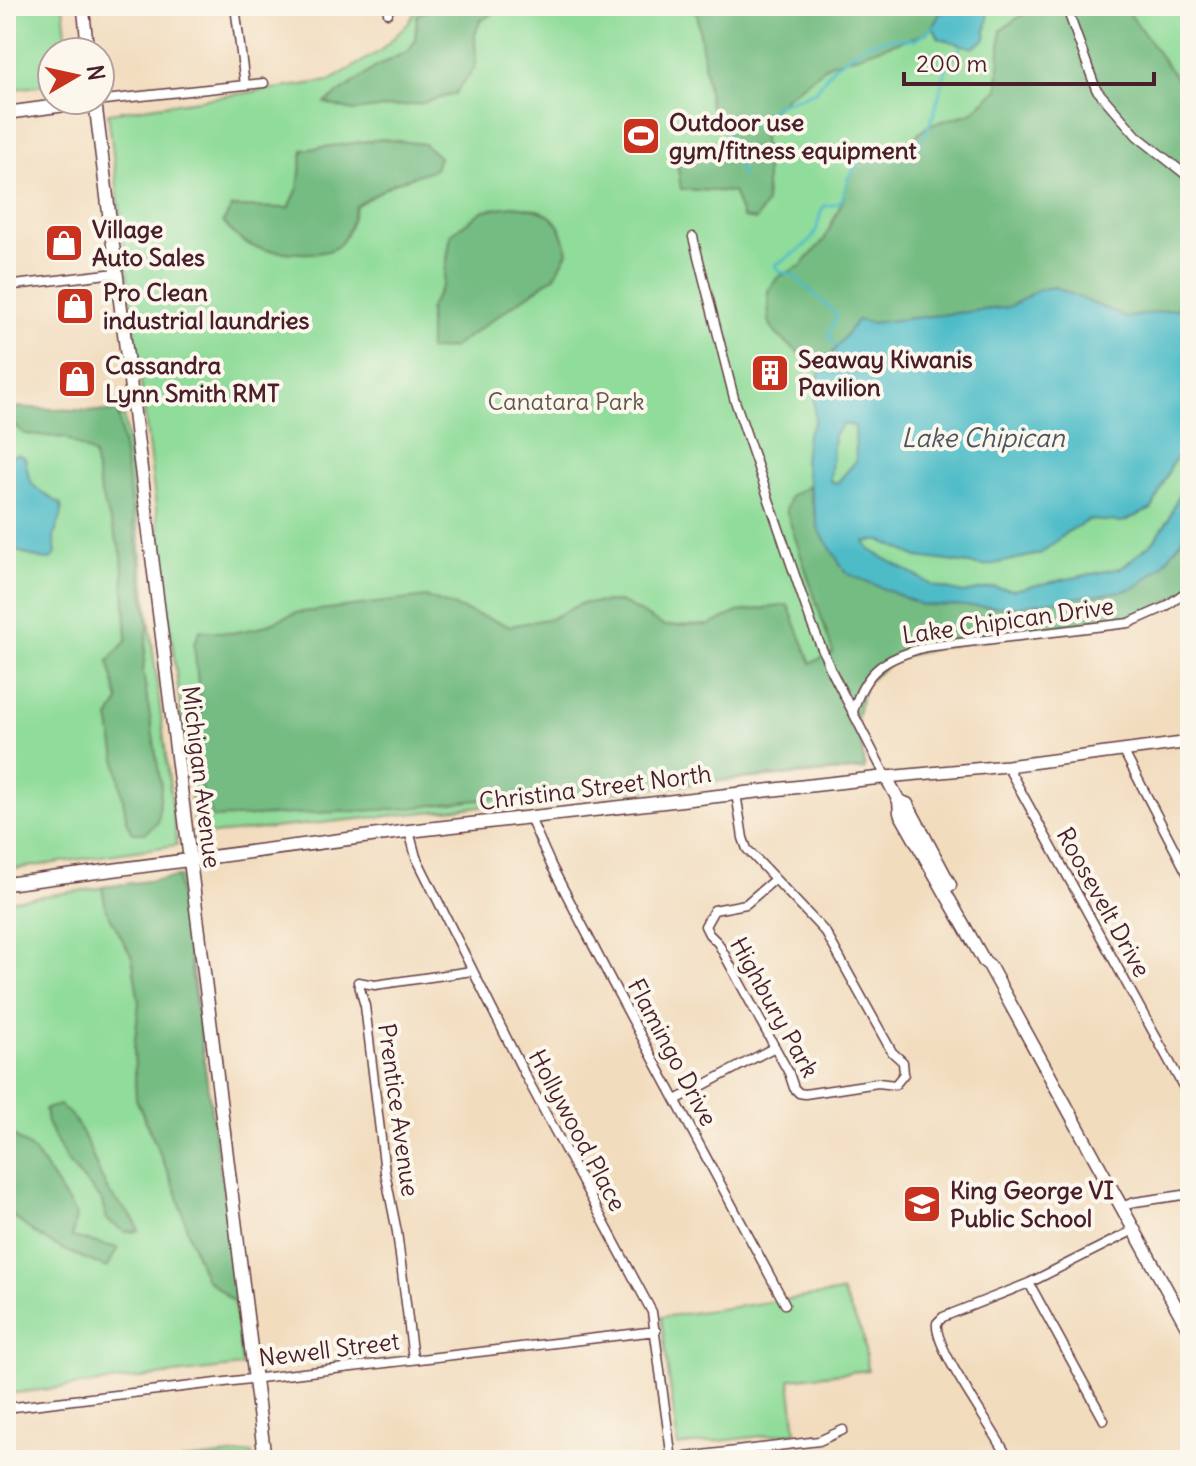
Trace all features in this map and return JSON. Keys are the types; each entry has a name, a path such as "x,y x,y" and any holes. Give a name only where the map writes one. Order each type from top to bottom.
{"main road":[{"path":"6,113 36,109"},
{"name":"Michigan Avenue","path":"97,116 265,1460"},
{"path":"886,777 899,801 900,813 989,965 1190,1332"},
{"name":"Christina Street North","path":"6,884 409,831 886,777"}],"street":[{"path":"83,6 86,36"},
{"path":"235,6 245,85"},
{"path":"1066,6 1096,89 1137,136 1190,178"},
{"path":"116,98 264,83"},
{"path":"693,237 714,330 740,420 812,625 886,777"},
{"path":"6,286 116,273"},
{"name":"Lake Chipican Drive","path":"853,712 865,682 895,655 926,647 1129,623 1165,607 1190,589"},
{"name":"Christina Street North","path":"886,777 1007,766 1190,742"},
{"path":"1124,752 1190,879"},
{"name":"Roosevelt Drive","path":"1007,766 1190,1099"},
{"name":"Highbury Park","path":"736,793 747,849 826,933 892,1052 903,1062 904,1074 893,1086 878,1083 801,1094 795,1090 718,943 705,926 712,912 746,904 775,879"},
{"name":"Flamingo Drive","path":"530,818 565,892 785,1304"},
{"name":"Hollywood Place","path":"409,831 416,857 472,971 649,1306 656,1331 672,1459"},
{"name":"Prentice Avenue","path":"413,1359 397,1232 385,1172 365,1006 358,982 375,985 472,971"},
{"path":"676,1100 775,1047"},
{"path":"1121,1207 1190,1194"},
{"path":"1009,1460 947,1356 936,1328 943,1317 1029,1283 1134,1230"},
{"path":"1029,1283 1104,1420"},
{"name":"Newell Street","path":"6,1408 656,1331"},
{"path":"661,1460 819,1441 843,1430"}],"green space":[{"path":"6,6 63,6 66,36 36,36 36,86 6,90"},
{"name":"Canatara Park","path":"430,6 1190,6 1190,589 896,658 865,684 857,718 865,769 196,836 108,116 116,116 116,112 329,81 380,51 408,24 416,10"},
{"path":"438,6 507,6 480,21 475,35 476,66 455,94 418,104 352,111 325,103 376,67 408,51 415,41 417,15"},
{"path":"673,6 947,6 927,33 830,64 786,97 761,121 766,203 756,220 743,218 733,192 681,189 674,142 730,147 726,130 710,107 697,12"},
{"path":"1050,6 1124,6 1190,97 1190,306 1127,318 1054,287 1038,290 1009,307 872,323 857,321 820,370 776,334 769,322 768,291 778,277 801,266 824,240 843,200 848,177 860,161 905,145 929,125 971,113 998,89 1001,30 1022,15"},
{"path":"383,139 424,144 439,157 435,169 394,183 356,206 346,236 333,249 305,253 260,248 240,239 223,222 232,207 289,208 298,188 303,150"},
{"path":"513,206 544,213 561,230 568,252 555,276 452,348 429,350 429,309 443,285 451,234 484,210"},
{"path":"6,407 118,412 148,625 143,672 161,786 158,822 145,833 132,833 127,822 109,718 119,701 108,661 127,640 122,555 100,492 94,455 66,438 25,434 6,418"},
{"path":"6,411 124,416 177,845 6,870"},
{"path":"808,486 819,530 922,605 1123,591 1149,577 1182,539 1190,538 1190,589 1146,614 927,649 896,658 865,684 857,718 865,769 522,795 401,809 213,818 187,752 186,733 201,713 194,645 200,630 231,633 258,628 295,613 426,597 510,626 552,618 582,603 621,602 664,626 710,625 737,612 788,605 811,663 833,653 786,510 790,496"},
{"path":"177,877 240,1307 205,1278 177,1193 136,1099 134,1048 139,1003 132,957 106,909 102,887"},
{"path":"181,877 242,1366 6,1394 6,901"},
{"path":"60,1105 84,1135 109,1192 134,1219 139,1231 125,1232 107,1220 101,1199 67,1162 47,1123 45,1109"},
{"path":"6,1115 10,1133 35,1152 76,1215 72,1237 118,1248 107,1268 41,1237 6,1209 6,1151 9,1151 6,1147"},
{"path":"842,1292 863,1336 868,1370 790,1379 796,1432 678,1446 661,1317"},
{"path":"252,1453 253,1460 181,1460"}],"water":[{"path":"986,6 985,39 973,48 939,38 933,27 940,13"},
{"name":"Lake Chipican","path":"1054,287 1127,318 1190,306 1190,438 1171,466 1152,509 1122,522 1089,520 1067,532 1040,554 984,566 918,557 882,541 865,541 870,550 934,586 963,593 994,587 1013,590 1121,568 1154,541 1190,480 1190,518 1182,539 1162,566 1136,587 1011,607 922,605 846,573 819,530 804,461 807,435 815,421 814,402 820,370 857,320 872,323 1009,307 1038,290","holes":["843,424 855,426 856,461 837,483 830,481 834,435"]},
{"path":"18,454 25,458 35,487 61,504 62,513 54,537 56,554 49,560 9,548 6,544 7,462 10,456"}],"waterway":[{"path":"742,176 725,131 760,123 774,106 816,91 834,66 867,44 892,38 915,40 933,27"},
{"path":"837,345 831,341 829,334 837,315 792,274 779,272 775,265 809,242 822,209 840,201 849,176 860,161 905,158 919,147 934,114 947,66 961,47"}],"place":[{"name":"Outdoor use gym/fitness equipment","path":"641,136"},
{"name":"Village Auto Sales","path":"64,243"},
{"name":"Pro Clean industrial laundries","path":"75,306"},
{"name":"Seaway Kiwanis Pavilion","path":"770,373"},
{"name":"Cassandra Lynn Smith RMT","path":"77,379"},
{"name":"King George VI Public School","path":"922,1204"}]}
